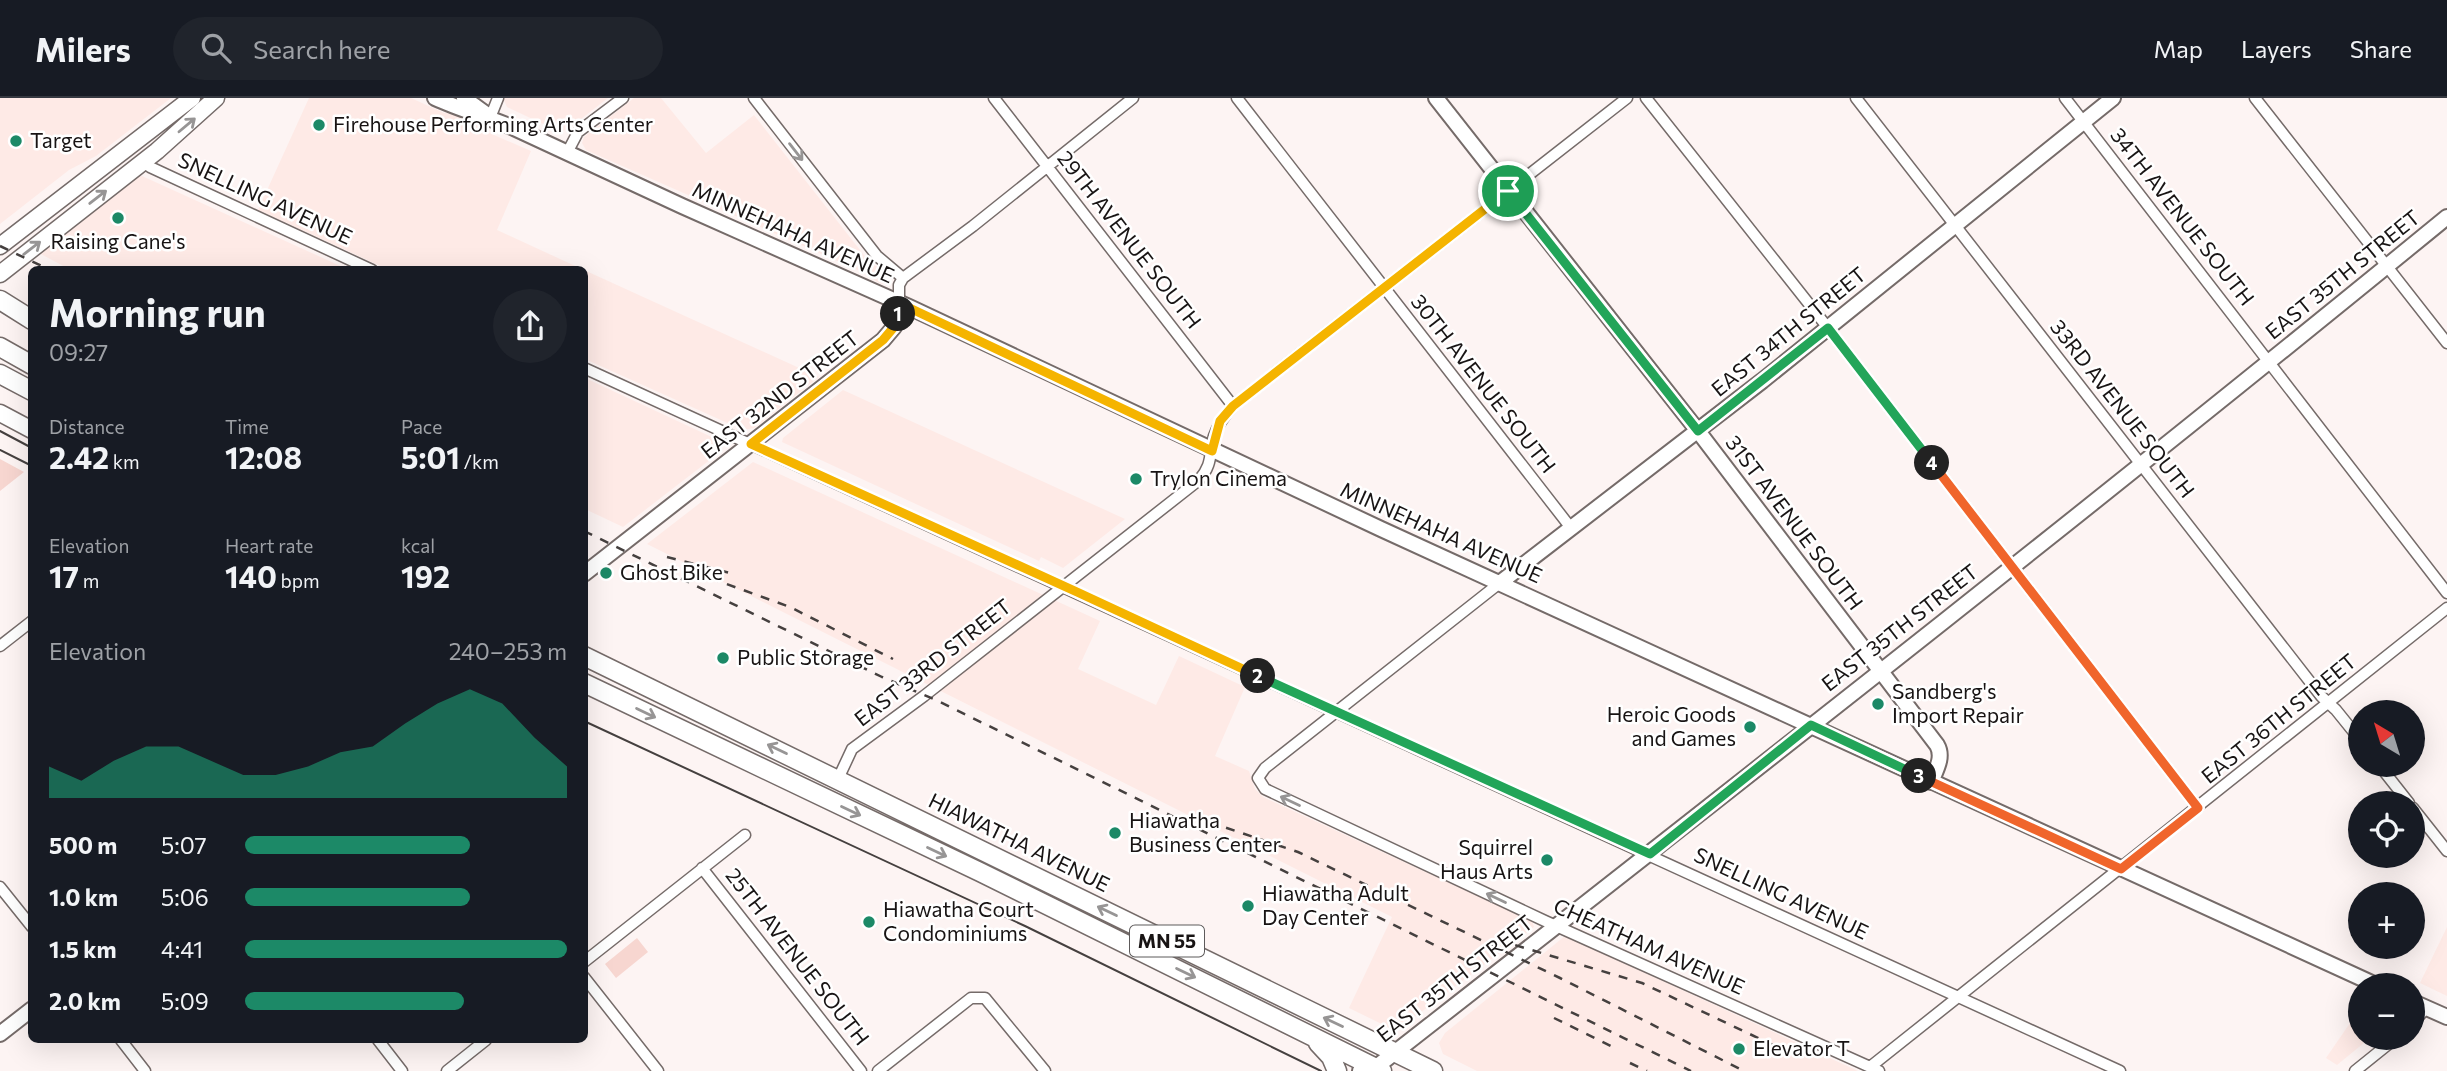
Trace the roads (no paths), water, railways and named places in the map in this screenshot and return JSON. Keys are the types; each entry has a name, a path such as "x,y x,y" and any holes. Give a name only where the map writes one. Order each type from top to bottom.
{"highway":[{"path":"0,300 28,318"},
{"path":"0,347 28,363"},
{"path":"0,374 28,389"},
{"name":"HIAWATHA AVENUE","path":"588,658 1433,1071"},
{"name":"HIAWATHA AVENUE","path":"588,685 980,872 1308,1033 1373,1070"},
{"path":"1308,1033 1331,1058 1337,1071"}],"main road":[{"path":"0,246 191,98"},
{"path":"0,274 143,162 216,98"},
{"path":"0,413 28,428"}],"street":[{"name":"MINNEHAHA AVENUE","path":"435,98 490,118 899,303 1212,451 2350,973"},
{"name":"MINNEHAHA AVENUE","path":"464,98 490,118"},
{"path":"490,118 498,98"},
{"path":"567,153 578,132 622,98"},
{"path":"754,98 877,256 903,278 974,226 1133,98"},
{"name":"29TH AVENUE SOUTH","path":"994,98 1233,406"},
{"name":"30TH AVENUE SOUTH","path":"1237,98 1571,528"},
{"name":"31ST AVENUE SOUTH","path":"1436,98 1698,431 1940,748 1939,762 1931,782"},
{"name":"EAST 33RD STREET","path":"838,779 852,749 875,734 1199,480 1208,467 1220,421 1233,406 1627,98"},
{"path":"1646,98 1828,328 2198,808"},
{"name":"33RD AVENUE SOUTH","path":"1856,98 2141,465 2348,726"},
{"name":"34TH AVENUE SOUTH","path":"2065,98 2447,593"},
{"name":"EAST 34TH STREET","path":"1258,778 1265,768 1335,712 1698,431 2113,98"},
{"path":"2255,98 2447,343"},
{"name":"SNELLING AVENUE","path":"143,162 363,266"},
{"name":"EAST 35TH STREET","path":"1373,1070 2141,465 2447,217"},
{"name":"EAST 32ND STREET","path":"588,571 883,340 894,327 899,303 899,285 903,278"},
{"name":"SNELLING AVENUE","path":"588,370 2120,1071"},
{"name":"EAST 36TH STREET","path":"1875,1069 1958,997 2447,608"},
{"path":"0,646 28,624"},
{"path":"2388,777 2400,791"},
{"name":"CHEATHAM AVENUE","path":"1258,778 1265,789 1655,972 1875,1069"},
{"path":"2425,823 2447,851"},
{"path":"588,959 745,835"},
{"name":"25TH AVENUE SOUTH","path":"702,868 861,1071"},
{"path":"0,887 28,922"},
{"path":"588,982 658,1071"},
{"path":"878,1071 971,998 985,998 1045,1071"},
{"path":"2425,1007 2447,1017"},
{"path":"0,1034 28,1012"},
{"path":"123,1043 145,1071"},
{"path":"380,1043 402,1071"},
{"path":"447,1071 482,1043"},
{"path":"2355,1071 2381,1050"}],"tram line":[{"path":"0,431 28,446"},
{"path":"0,450 28,464"},
{"path":"588,723 1025,926 1321,1071"}],"railway":[{"path":"0,246 42,266"},
{"path":"588,533 882,677 936,700 1691,1071"},
{"path":"667,557 730,573"},
{"path":"710,578 790,607 893,659"},
{"path":"1209,822 1298,852 1560,978 1744,1071"},
{"path":"1498,940 1642,983 1794,1055"},
{"path":"1554,1018 1617,1049"},
{"path":"1630,1063 1647,1071"}],"place":[{"name":"Firehouse Performing Arts Center","path":"319,125"},
{"name":"Target","path":"16,141"},
{"name":"Raising Cane's","path":"118,218"},
{"name":"Trylon Cinema","path":"1136,479"},
{"name":"Ghost Bike","path":"606,573"},
{"name":"Public Storage","path":"723,658"},
{"name":"Sandberg's Import Repair","path":"1878,704"},
{"name":"Heroic Goods and Games","path":"1750,727"},
{"name":"Hiawatha Business Center","path":"1115,833"},
{"name":"Squirrel Haus Arts","path":"1547,860"},
{"name":"Hiawatha Adult Day Center","path":"1248,906"},
{"name":"Hiawatha Court Condominiums","path":"869,922"},
{"name":"Elevator T","path":"1739,1049"}]}
